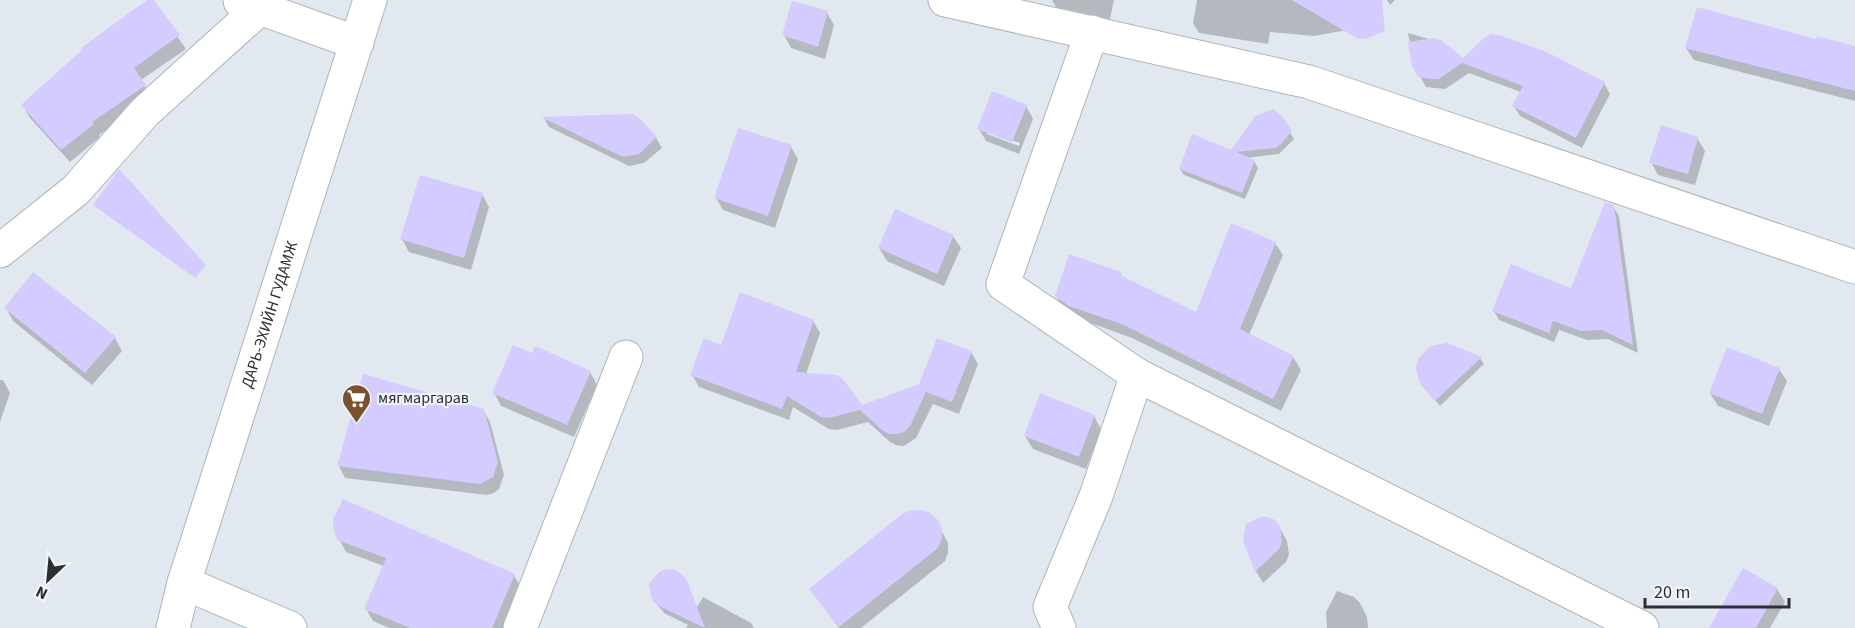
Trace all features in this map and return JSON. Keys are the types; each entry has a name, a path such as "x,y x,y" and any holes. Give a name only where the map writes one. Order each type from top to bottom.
{"street":[{"name":"ДАРЬ-ЭХИЙН ГУДАМЖ","path":"173,628 184,583 370,0"},
{"path":"945,0 1309,82 1855,267"},
{"path":"0,251 76,190 145,112 249,4 357,43"},
{"path":"1092,32 1003,284 1137,375 1642,628"},
{"path":"520,628 626,357"},
{"path":"1059,628 1050,606 1096,496 1137,375"},
{"path":"184,583 290,628"}],"building":[{"path":"147,0 154,0 180,35 134,68 146,85 92,122 94,124 61,150 21,105 82,50 81,48"},
{"path":"1292,0 1382,0 1385,31 1366,39 1358,39"},
{"path":"792,1 828,11 818,47 782,35"},
{"path":"1697,7 1816,39 1817,36 1855,46 1855,91 1685,48"},
{"path":"1491,34 1547,52 1605,82 1576,138 1512,106 1523,86 1462,63 1439,79 1418,77 1412,66 1408,42 1433,38 1441,40 1463,58"},
{"path":"992,91 1027,105 1012,142 977,129"},
{"path":"1273,109 1283,117 1292,131 1275,148 1236,152 1255,160 1242,193 1179,169 1192,134 1231,150 1255,116"},
{"path":"632,114 657,137 639,154 623,157 541,117"},
{"path":"1661,125 1698,137 1688,174 1649,163"},
{"path":"738,128 792,145 768,216 714,198"},
{"path":"119,169 206,265 195,278 93,205"},
{"path":"420,175 483,193 464,258 400,239"},
{"path":"1605,202 1614,205 1633,345 1602,330 1581,331 1553,321 1549,333 1492,311 1511,264 1571,288"},
{"path":"895,209 954,235 937,274 878,248"},
{"path":"1231,223 1276,242 1240,329 1294,356 1273,399 1124,325 1069,306 1055,296 1069,254 1121,272 1120,275 1196,312"},
{"path":"33,272 116,337 85,373 4,308"},
{"path":"740,292 814,320 796,372 836,375 843,379 862,405 919,384 937,338 972,351 952,402 926,392 910,426 904,432 889,434 860,410 829,418 821,417 787,396 782,409 690,375 704,338 721,345"},
{"path":"1447,343 1482,357 1435,401 1420,384 1416,368 1418,359 1430,346"},
{"path":"513,345 532,353 535,346 591,371 567,425 492,393"},
{"path":"1727,347 1780,368 1762,414 1709,393"},
{"path":"363,374 484,409 498,462 493,477 480,484 337,466"},
{"path":"1040,393 1095,415 1079,457 1024,436"},
{"path":"343,499 515,574 492,628 410,628 364,609 386,558 337,540 333,519"},
{"path":"911,510 930,513 938,520 942,529 942,539 938,548 839,627 809,589 902,514"},
{"path":"1260,517 1275,520 1280,527 1282,542 1279,549 1255,572 1243,540 1246,524"},
{"path":"1743,568 1778,588 1756,628 1709,628"},
{"path":"674,569 686,578 705,628 657,605 652,600 649,584 659,572"}],"place":[{"name":"мягмаргарав","path":"357,424"}]}
